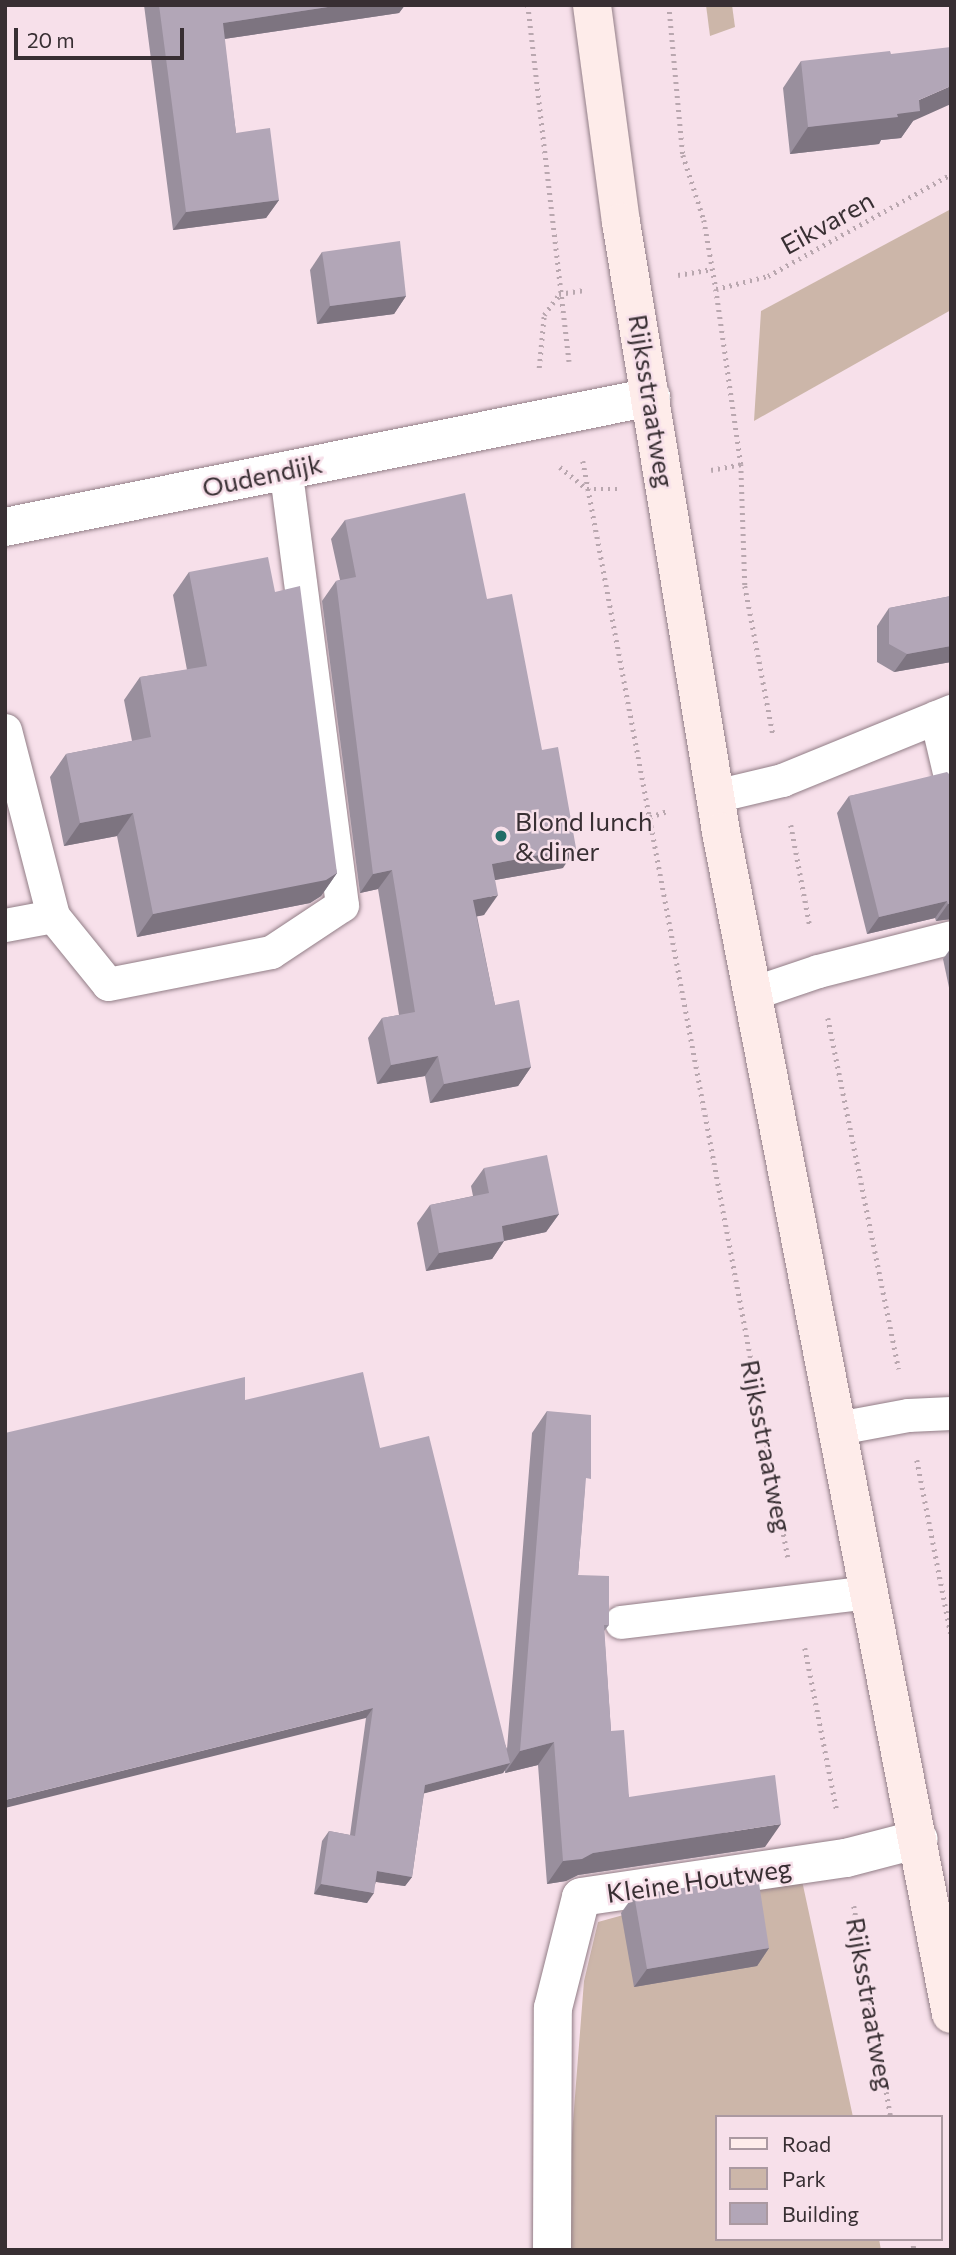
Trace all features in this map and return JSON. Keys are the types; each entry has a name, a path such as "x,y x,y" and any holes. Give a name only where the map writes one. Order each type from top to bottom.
{"main road":[{"name":"Rijksstraatweg","path":"592,5 621,222 652,397 715,796 951,2014"}],"street":[{"name":"Oudendijk","path":"5,527 286,472 517,421 652,397"},
{"name":"Kleine Houtweg","path":"552,2250 553,2008 582,1897 846,1858 919,1839"}],"lane":[{"path":"5,730 53,916 108,984 271,951 342,905 286,472"},
{"path":"715,796 782,780 943,714 951,781"},
{"path":"5,925 53,916"},
{"path":"753,993 818,971 951,937"},
{"path":"838,1427 908,1415 951,1413"},
{"path":"621,1622 796,1598 870,1592"}],"path":[{"path":"528,5 539,108"},
{"path":"669,5 683,155 704,220 741,464 745,586 818,971 951,1635"},
{"name":"Eikvaren","path":"716,289 768,276 951,174"},
{"path":"517,421 541,363 544,315 559,294"},
{"name":"Rijksstraatweg","path":"642,776 846,1858 891,2115"}],"green space":[{"path":"706,5 732,5 735,27 710,36"},
{"path":"951,209 951,310 754,421 761,311"},
{"path":"801,1876 853,2115 715,2115 715,2241 879,2241 881,2250 563,2250 584,1981 598,1922 703,1893"}],"building":[{"path":"159,5 341,5 223,23 236,133 270,128 279,200 186,212"},
{"path":"951,47 951,86 919,100 920,111 897,114 898,117 808,127 801,61"},
{"path":"400,241 406,296 330,306 322,252"},
{"path":"465,493 487,599 512,594 542,750 558,747 576,848 492,864 498,895 473,900 495,1005 519,1000 531,1067 444,1084 438,1056 391,1065 382,1018 415,1012 392,870 373,874 336,581 356,577 345,520"},
{"path":"268,557 275,592 300,586 337,873 326,880 153,914 133,813 80,823 66,754 151,737 140,677 207,666 189,572"},
{"path":"951,596 951,646 907,654 889,644 889,608"},
{"path":"947,772 951,776 951,903 948,904 947,901 879,917 849,796"},
{"path":"547,1155 559,1214 502,1226 504,1241 439,1253 430,1205 489,1193 484,1168"},
{"path":"363,1372 380,1448 429,1436 510,1763 425,1785 412,1877 377,1871 374,1893 321,1884 329,1831 355,1836 373,1708 5,1800 5,1433 245,1377 245,1400"},
{"path":"547,1411 591,1415 591,1479 586,1478 578,1575 609,1576 609,1625 604,1625 611,1731 624,1730 629,1797 775,1775 781,1824 593,1853 582,1859 563,1861 554,1742 520,1751"},
{"path":"758,1877 769,1948 647,1969 634,1895"}],"place":[{"name":"Blond lunch & diner","path":"501,836"}]}
